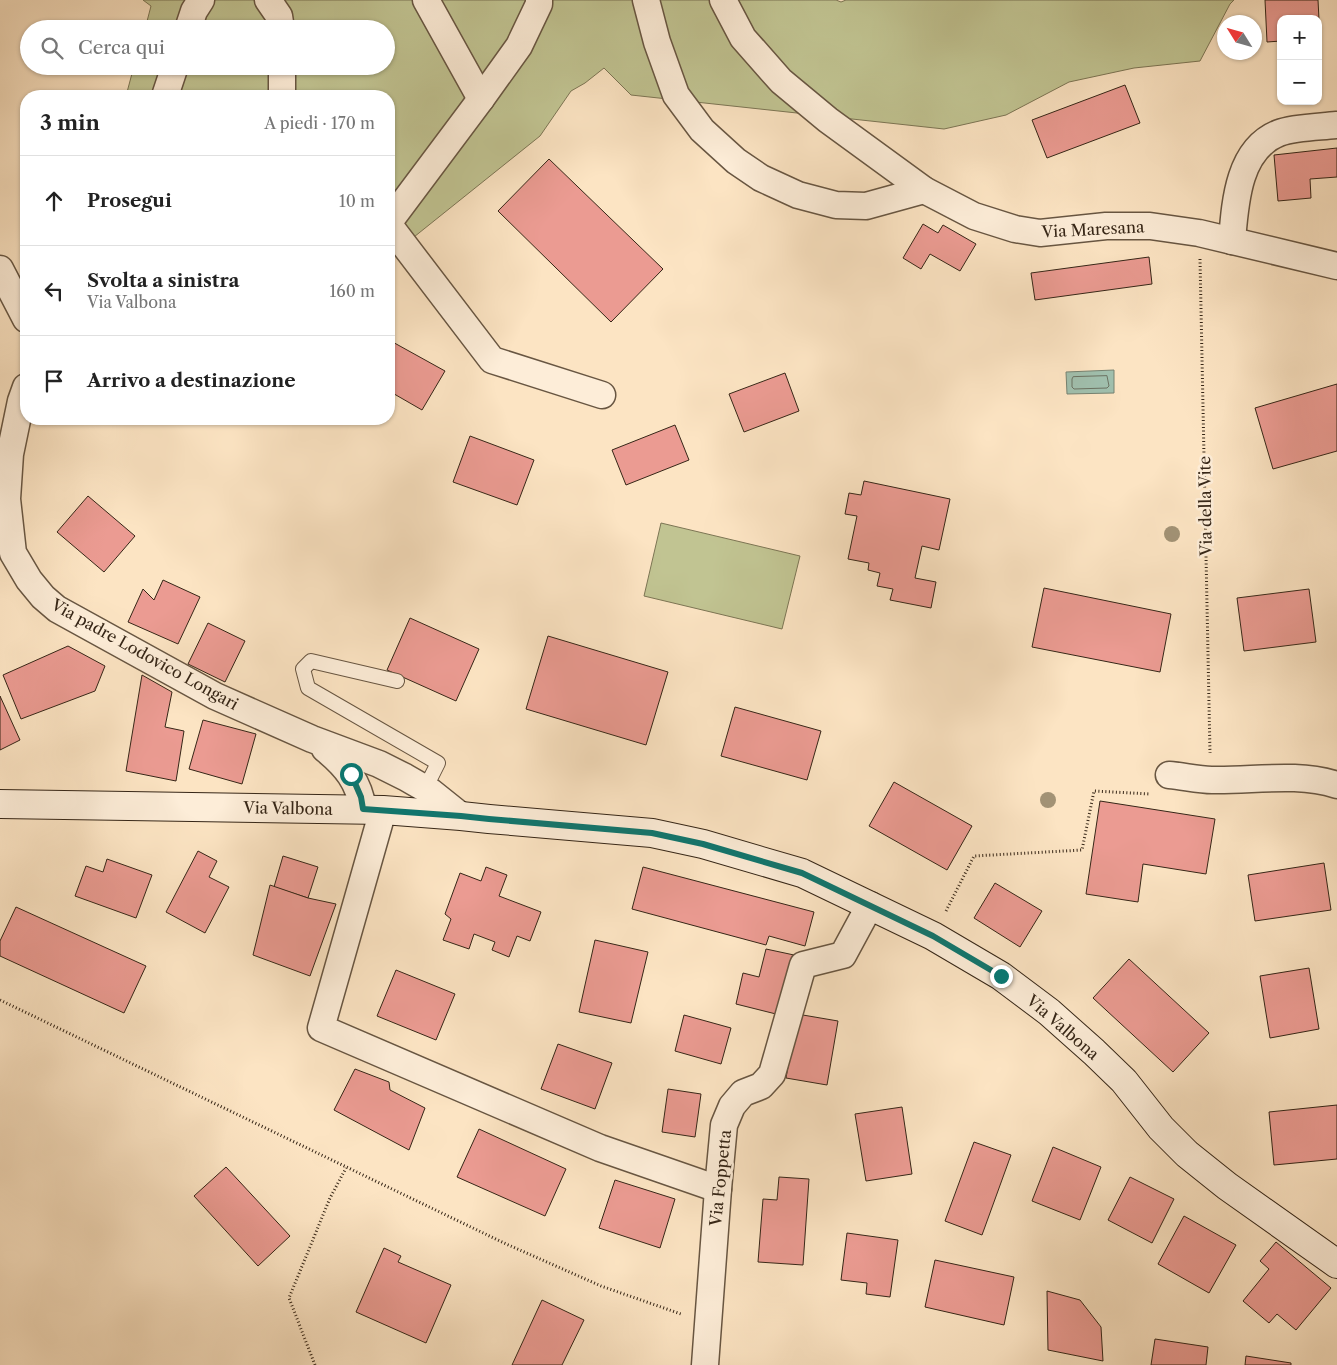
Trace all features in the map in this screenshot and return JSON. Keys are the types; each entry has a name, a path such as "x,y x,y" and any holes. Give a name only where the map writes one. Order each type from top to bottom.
{"street":[{"path":"191,20 201,0"},
{"path":"268,0 280,20"},
{"path":"426,0 481,99"},
{"path":"395,215 519,46 539,4 539,0"},
{"path":"646,0 657,42 676,94 702,130 736,160 761,178 798,195 836,205 866,206 924,190"},
{"name":"Via Maresana","path":"723,0 743,38 780,80 828,120 924,190 974,216 1023,231 1040,233 1106,226 1150,226 1199,233 1337,266"},
{"path":"167,90 172,75"},
{"path":"282,75 282,90"},
{"path":"1232,241 1236,200 1243,174 1251,156 1262,143 1280,133 1337,125"},
{"path":"395,231 492,360 602,395"},
{"path":"0,269 20,307"},
{"name":"Via padre Lodovico Longari","path":"20,405 10,454 7,499 13,553 29,580 43,597 57,609 215,696 312,739 379,764 425,789 461,816"},
{"name":"Via padre Lodovico Longari","path":"312,739 334,756 351,774 361,797 373,810"},
{"path":"1169,775 1211,780 1301,779 1337,785"},
{"name":"Via Valbona","path":"0,804 373,810 461,816 652,833 703,844 802,873 933,936 1001,976 1049,1012 1124,1081 1161,1128 1187,1154 1227,1186 1337,1264"},
{"path":"373,810 321,1028 600,1148 718,1188"},
{"name":"Via Foppetta","path":"705,1365 724,1125 732,1106 743,1093 761,1086 772,1074 804,965 843,955 870,905"}],"lane":[{"path":"397,681 311,661 303,669 308,688 438,763 425,789"}],"path":[{"name":"Via della Vite","path":"1199,233 1211,780"},
{"path":"933,936 974,856 1082,850 1094,791"},
{"path":"0,1000 504,1243 601,1286 677,1313 708,1321"},
{"path":"315,1365 289,1298 330,1198 346,1168"}],"green space":[{"path":"143,0 836,0 841,2 846,0 1234,0 1224,15 1217,15 1217,29 1200,61 1134,68 1069,82 1006,115 944,129 631,95 604,68 571,91 540,136 395,252 395,90 128,90 132,75 395,75 395,20 147,20 151,6"},
{"path":"661,523 800,556 782,629 644,596"}],"water":[{"path":"1114,370 1114,393 1067,394 1066,372"}],"building":[{"path":"1265,0 1318,0 1319,15 1277,15 1277,41 1267,42"},
{"path":"1125,85 1140,123 1047,158 1032,120"},
{"path":"1337,148 1337,177 1310,179 1311,198 1278,201 1274,155"},
{"path":"549,159 663,269 611,322 498,211"},
{"path":"923,224 938,233 943,225 976,244 960,271 930,254 921,269 903,258"},
{"path":"1149,257 1152,284 1035,300 1031,273"},
{"path":"395,343 445,371 422,410 395,394"},
{"path":"785,373 799,411 744,432 729,394"},
{"path":"1337,384 1337,451 1273,469 1255,408"},
{"path":"675,425 689,460 626,485 612,450"},
{"path":"470,436 534,460 517,505 453,482"},
{"path":"864,481 950,499 939,550 922,546 915,578 936,582 931,608 890,600 893,589 877,586 880,573 868,570 869,563 848,559 857,516 845,514 849,493 861,495"},
{"path":"88,496 135,536 104,572 57,532"},
{"path":"163,580 200,597 178,644 128,622 143,589 154,600"},
{"path":"1044,588 1171,614 1160,672 1032,647"},
{"path":"1309,589 1316,642 1244,651 1237,598"},
{"path":"410,618 479,649 456,701 387,670"},
{"path":"208,623 245,641 225,682 188,664"},
{"path":"548,636 668,672 646,745 526,709"},
{"path":"68,646 105,666 95,691 21,719 3,675"},
{"path":"142,675 172,692 165,727 184,731 176,781 126,771"},
{"path":"0,696 20,740 0,750"},
{"path":"735,707 821,731 807,780 721,756"},
{"path":"203,720 256,734 242,784 189,769"},
{"path":"894,782 972,826 947,870 869,826"},
{"path":"1100,801 1215,819 1206,874 1143,864 1138,902 1086,894"},
{"path":"198,851 217,861 209,877 229,887 205,933 166,912"},
{"path":"283,856 318,867 308,898 274,887"},
{"path":"107,859 152,875 136,918 75,896 86,866 103,872"},
{"path":"1324,863 1331,910 1255,921 1248,875"},
{"path":"486,867 507,875 499,896 541,912 530,941 517,936 509,957 492,950 495,942 474,934 469,949 443,940 451,919 445,914 460,873 481,881"},
{"path":"643,867 814,912 805,946 769,936 766,945 632,909"},
{"path":"995,883 1042,911 1020,947 974,918"},
{"path":"270,885 308,898 336,904 310,976 253,955"},
{"path":"16,907 146,966 124,1013 0,956 0,941"},
{"path":"595,940 648,952 631,1023 579,1012"},
{"path":"766,949 794,955 780,1015 736,1004 743,973 759,977"},
{"path":"1129,959 1209,1033 1173,1072 1093,998"},
{"path":"1309,968 1319,1029 1270,1038 1260,976"},
{"path":"396,970 455,994 436,1040 377,1016"},
{"path":"797,1014 838,1021 827,1085 786,1078"},
{"path":"684,1015 731,1028 721,1064 675,1051"},
{"path":"558,1044 612,1063 595,1109 541,1089"},
{"path":"355,1069 389,1082 390,1090 425,1108 409,1150 334,1110"},
{"path":"668,1089 701,1094 695,1137 662,1132"},
{"path":"1337,1105 1337,1159 1274,1165 1269,1112"},
{"path":"902,1107 912,1174 866,1181 855,1114"},
{"path":"479,1129 566,1169 545,1216 457,1177"},
{"path":"974,1142 1011,1155 982,1235 945,1221"},
{"path":"1053,1147 1101,1167 1080,1220 1032,1201"},
{"path":"226,1167 290,1236 258,1266 194,1196"},
{"path":"779,1177 809,1179 803,1265 758,1262 763,1199 777,1200"},
{"path":"1130,1177 1174,1199 1152,1243 1108,1220"},
{"path":"615,1180 675,1199 660,1248 599,1228"},
{"path":"1184,1216 1236,1245 1209,1293 1158,1264"},
{"path":"847,1233 898,1240 890,1297 866,1294 867,1283 841,1280"},
{"path":"1276,1242 1331,1288 1296,1330 1277,1314 1269,1323 1243,1301 1269,1269 1260,1261"},
{"path":"384,1248 401,1256 398,1262 451,1285 426,1343 356,1312"},
{"path":"935,1260 1014,1277 1004,1325 925,1307"},
{"path":"1047,1291 1080,1300 1101,1327 1103,1361 1048,1350"},
{"path":"542,1300 584,1320 562,1365 512,1365"},
{"path":"1155,1339 1208,1347 1206,1365 1151,1365"},
{"path":"1246,1356 1291,1363 1291,1365 1245,1365"}],"route":[{"path":"351,774 361,797 363,809 652,833 703,844 802,873 933,936 1001,976"}]}
